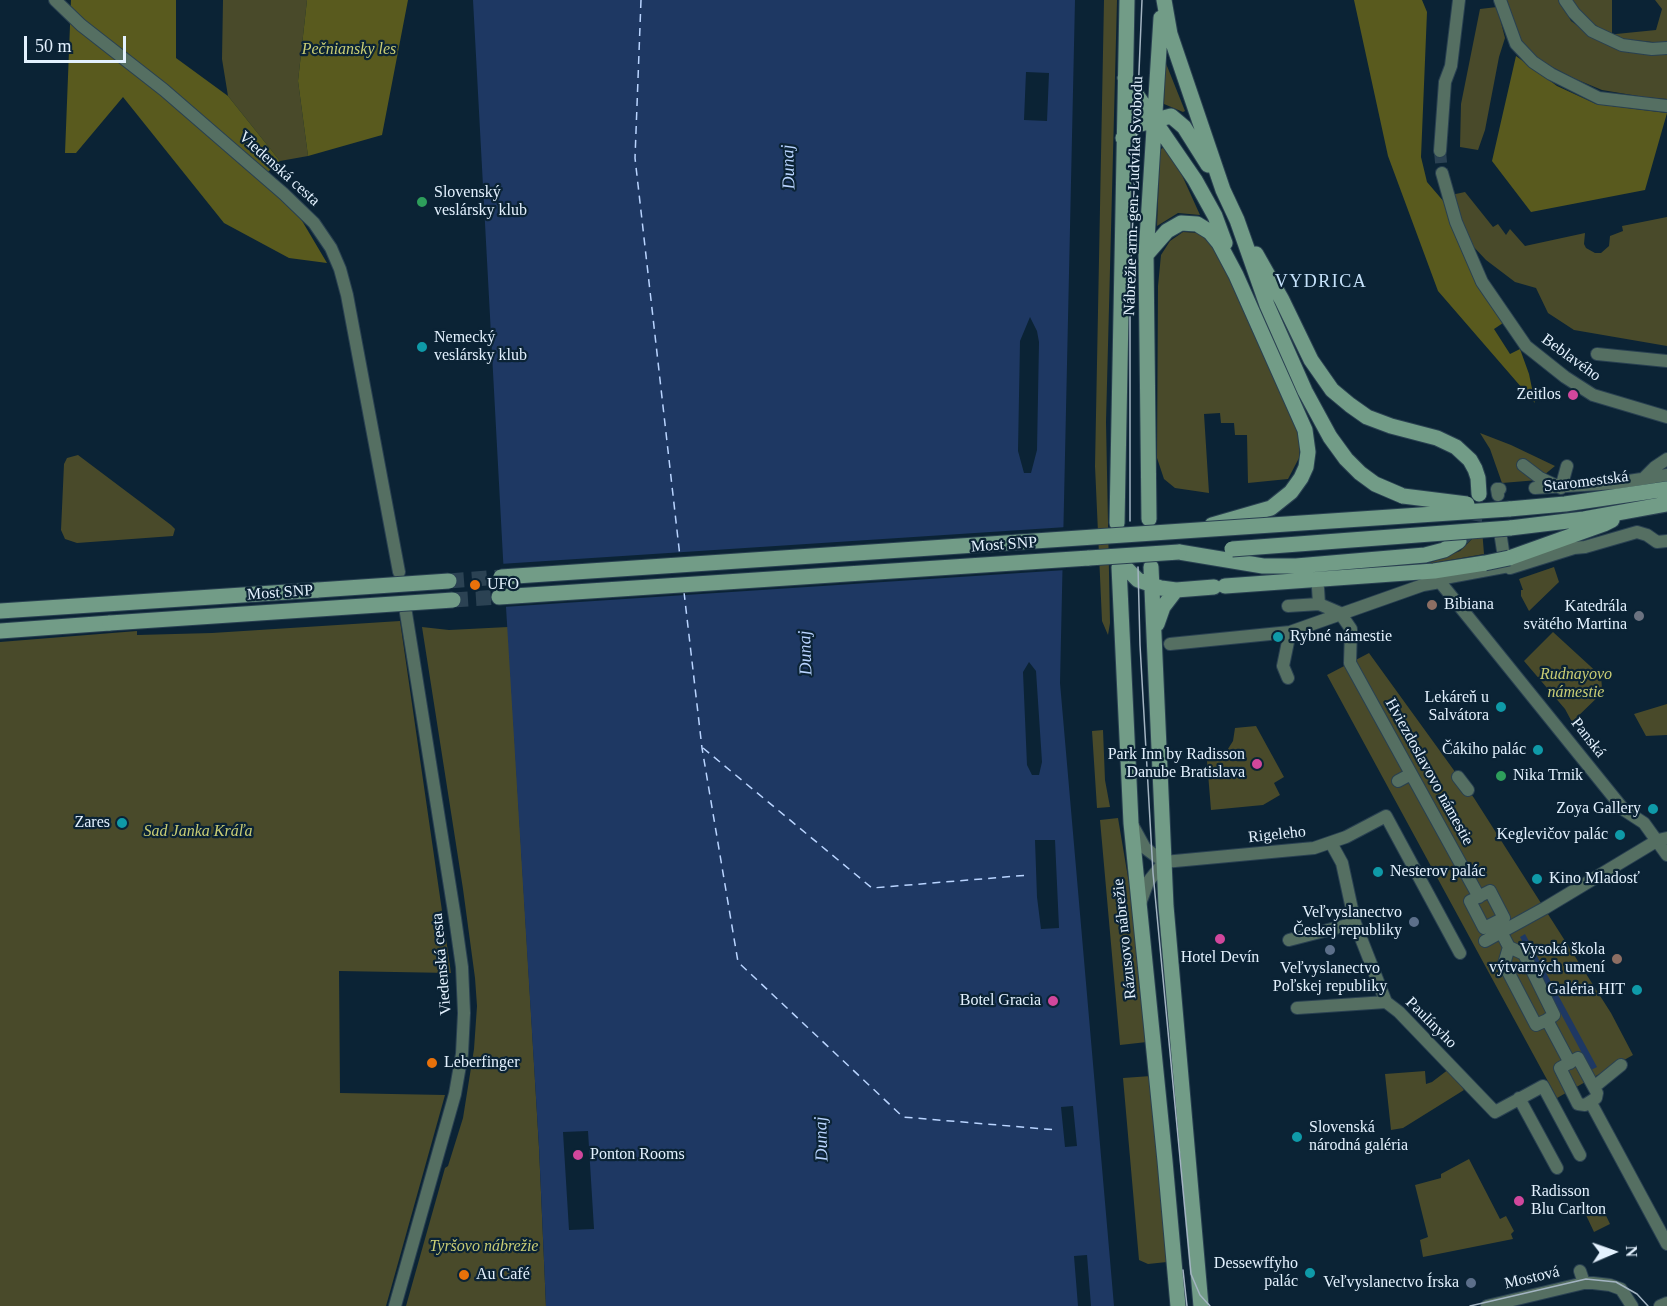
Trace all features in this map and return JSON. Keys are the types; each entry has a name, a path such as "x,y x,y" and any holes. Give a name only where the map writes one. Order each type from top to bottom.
{"main road":[{"name":"Nábrežie arm. gen. Ludvíka Svobodu","path":"1117,524 1127,0"},
{"name":"Nábrežie arm. gen. Ludvíka Svobodu","path":"1149,519 1146,255 1163,0"},
{"path":"1163,0 1170,34 1223,190 1237,220 1282,300 1311,360 1332,390 1368,417 1400,429 1437,438 1456,447 1470,460 1477,472 1479,494"},
{"path":"1125,78 1195,180 1215,216 1236,274"},
{"path":"1123,138 1137,125 1171,116 1180,121 1223,190"},
{"path":"1237,220 1267,305 1305,390 1330,437 1346,459 1375,484 1393,493 1422,500 1509,509"},
{"path":"1146,255 1174,226 1181,223 1197,224 1210,232 1220,243 1301,417 1307,445 1307,460 1302,478 1277,504 1252,514 1189,531"},
{"name":"Staromestská","path":"1509,509 1565,504 1667,489"},
{"name":"Staromestská","path":"1506,533 1667,504"},
{"name":"Most SNP","path":"501,578 1509,509"},
{"path":"1151,585 1176,590 1434,571 1485,563 1604,524 1625,512"},
{"name":"Most SNP","path":"500,597 1506,533"},
{"path":"1179,552 1263,566 1296,567 1389,560 1434,553 1459,541"},
{"name":"Rázusovo nábrežie","path":"1151,585 1138,580 1122,567 1126,767 1179,1304"},
{"path":"1151,567 1166,906 1201,1306"},
{"name":"Most SNP","path":"0,611 450,581"},
{"path":"1153,635 1163,607 1176,590"},
{"name":"Most SNP","path":"0,631 453,600"}],"street":[{"name":"Viedenská cesta","path":"55,0 81,26 164,90 284,194 314,223 331,248 347,294 399,572"},
{"path":"1440,151 1444,82 1451,66 1461,0"},
{"path":"1565,0 1574,13 1593,31 1622,45 1652,49 1667,48"},
{"path":"1504,2 1516,44 1533,62 1551,74 1599,98 1667,106"},
{"name":"Beblavého","path":"1442,173 1456,222 1482,282 1526,346 1565,378 1593,395 1667,417"},
{"path":"1596,354 1667,361"},
{"path":"1642,480 1667,459"},
{"path":"1523,465 1540,478 1561,488"},
{"path":"1561,488 1567,466"},
{"path":"1535,488 1561,488 1642,480 1667,475"},
{"path":"1170,644 1210,636 1290,633 1423,585 1440,582 1439,579 1509,566 1510,568 1637,532 1657,542 1667,541"},
{"path":"1506,533 1506,555"},
{"name":"Panská","path":"1440,582 1624,810 1662,839 1667,855"},
{"path":"1318,588 1319,604"},
{"path":"1288,606 1319,604 1340,614"},
{"name":"Viedenská cesta","path":"395,1306 455,1094 462,1054 464,1023 462,967 457,929 406,613"},
{"name":"Hviezdoslavovo námestie","path":"1340,614 1351,629 1350,663 1479,897 1470,901 1484,928 1498,927"},
{"path":"1288,678 1283,666 1290,633"},
{"path":"1398,781 1411,774"},
{"path":"1458,777 1468,790"},
{"name":"Rigeleho","path":"1164,862 1295,851 1331,843 1386,816 1460,953"},
{"path":"1131,823 1145,848 1164,862 1153,873 1143,891 1140,910"},
{"path":"1485,941 1498,927 1545,908 1662,839"},
{"name":"Paulínyho","path":"1331,843 1342,863 1355,923 1386,1002 1399,1012 1495,1112 1519,1098"},
{"path":"1289,940 1355,923"},
{"path":"1498,927 1509,947 1524,954 1554,1015 1536,1025 1504,964 1509,947"},
{"path":"1297,1008 1386,1002"},
{"path":"1547,1020 1570,1063"},
{"path":"1559,1116 1584,1104 1596,1098 1597,1093 1578,1058 1560,1068 1584,1104 1667,1244"},
{"path":"1594,1087 1621,1065"},
{"path":"1557,1168 1519,1098 1543,1086 1580,1155"},
{"name":"Mostová","path":"1487,1306 1515,1303 1582,1277 1621,1289 1632,1306"}],"green space":[{"path":"71,0 176,0 176,58 228,96 280,161 260,179 298,214 327,263 289,258 224,223 123,97 76,153 65,153"},
{"path":"223,0 307,0 298,81 308,156 280,161 228,96 222,59"},
{"name":"Pečniansky les","path":"307,0 408,0 382,135 308,156 298,81"},
{"path":"1104,0 1117,0 1106,422 1110,623 1108,635 1102,621 1095,466"},
{"path":"1354,0 1422,0 1427,12 1421,157 1427,182 1445,203 1462,252 1503,323 1494,329 1510,354 1520,349 1529,374 1535,403 1438,291 1388,156"},
{"path":"1504,0 1560,0 1571,21 1595,38 1667,53 1667,99 1602,90 1541,61 1526,48 1516,33"},
{"path":"1569,0 1612,0 1612,34 1616,34 1656,30 1662,9 1655,0 1667,0 1667,42 1623,39 1602,30 1586,18"},
{"path":"1497,7 1505,38 1499,57 1485,130 1478,150 1460,147 1461,104 1480,9"},
{"path":"1516,56 1557,86 1596,104 1667,113 1645,190 1531,212 1492,161"},
{"path":"1165,61 1185,111 1183,112 1164,104"},
{"path":"1165,146 1176,162 1200,215 1178,213 1157,226 1160,150"},
{"path":"1465,192 1493,227 1498,224 1506,235 1510,229 1525,246 1585,233 1586,248 1595,253 1601,253 1609,246 1610,236 1623,231 1622,226 1667,217 1667,346 1574,330 1548,313 1536,288 1515,282 1486,260 1470,243 1451,195"},
{"path":"1183,232 1201,233 1220,256 1295,418 1300,445 1299,458 1288,479 1248,483 1247,435 1235,435 1234,423 1221,423 1220,413 1204,414 1209,493 1175,488 1164,479 1157,458 1158,286 1161,255 1170,241"},
{"path":"1480,433 1555,466 1538,480 1502,483 1490,449"},
{"path":"78,455 171,525 175,529 173,536 77,543 65,539 61,530 64,464 67,458"},
{"path":"1482,529 1484,554 1427,564 1460,551"},
{"path":"1554,567 1559,582 1529,611 1521,596 1521,590 1523,590 1519,579"},
{"name":"Sad Janka Kráľa","path":"400,621 451,973 339,971 340,1093 445,1095 386,1306 0,1306 0,642 137,631 137,635 212,633"},
{"name":"Tyršovo nábrežie","path":"422,627 449,630 508,627 539,1147 546,1306 406,1306 445,1168 448,1166 463,1118 474,1049 477,1006 463,889"},
{"name":"Rudnayovo námestie","path":"1553,632 1601,676 1604,691 1572,722 1565,709 1524,661"},
{"path":"1369,653 1474,798 1611,1013 1633,1055 1557,1098 1327,675"},
{"path":"1667,704 1667,735 1646,736 1634,714"},
{"path":"1256,726 1284,777 1274,783 1280,795 1263,805 1211,810 1207,761 1217,759 1226,752 1233,741 1235,728"},
{"path":"1103,730 1105,780 1110,807 1097,808 1092,731"},
{"path":"1118,818 1136,925 1147,1042 1120,1045 1100,820"},
{"path":"1449,1069 1464,1090 1403,1128 1391,1130 1385,1074 1425,1071 1426,1084"},
{"path":"1151,1076 1167,1262 1148,1264 1139,1260 1123,1078"},
{"path":"1469,1159 1500,1219 1506,1216 1514,1231 1511,1234 1513,1239 1423,1257 1420,1240 1428,1237 1415,1185 1441,1178 1441,1174"},
{"path":"1601,1205 1610,1224 1594,1232 1585,1213 1593,1206"}],"water":[{"name":"Dunaj","path":"473,0 1075,0 1060,683 1114,1306 546,1306 539,1147 503,558"},
{"path":"1525,934 1597,1067 1591,1070 1520,937"}],"pier":[{"path":"1026,72 1049,73 1047,121 1024,120"},
{"path":"1030,317 1037,331 1039,342 1037,450 1031,473 1024,473 1018,451 1020,341"},
{"path":"1067,527 1066,570 503,607 500,564"},
{"path":"1029,662 1036,671 1042,762 1039,775 1032,775 1027,765 1023,672"},
{"path":"1035,840 1055,840 1059,928 1041,929 1037,897"},
{"path":"1073,1106 1077,1146 1065,1147 1061,1107"},
{"path":"588,1131 594,1229 569,1230 563,1132"},
{"path":"1087,1255 1091,1306 1078,1306 1074,1256"}],"ferry route":[{"path":"641,0 635,158 680,557"},
{"path":"684,592 702,748 738,962 903,1117 1057,1130"},
{"path":"703,748 872,888 1029,875"}],"tunnel":[{"path":"1440,151 1442,173"},
{"path":"1461,539 1474,523 1479,494"},
{"path":"449,581 501,577"},
{"path":"453,600 499,597"}],"tram line":[{"path":"1130,521 1130,286 1142,0"},
{"path":"1138,567 1140,645 1153,873 1191,1274 1200,1295 1210,1306"},
{"path":"1183,1270 1187,1306"},
{"path":"1470,1306 1586,1279 1616,1282 1637,1294 1648,1306"}],"place":[{"name":"Slovenský veslársky klub","path":"422,202"},
{"name":"Nemecký veslársky klub","path":"422,347"},
{"name":"Zeitlos","path":"1573,395"},
{"name":"UFO","path":"475,585"},
{"name":"Bibiana","path":"1432,605"},
{"name":"Katedrála svätého Martina","path":"1639,616"},
{"name":"Rybné námestie","path":"1278,637"},
{"name":"Lekáreň u Salvátora","path":"1501,707"},
{"name":"Čákiho palác","path":"1538,750"},
{"name":"Park Inn by Radisson Danube Bratislava","path":"1257,764"},
{"name":"Nika Trnik","path":"1501,776"},
{"name":"Zoya Gallery","path":"1653,809"},
{"name":"Zares","path":"122,823"},
{"name":"Keglevičov palác","path":"1620,835"},
{"name":"Nesterov palác","path":"1378,872"},
{"name":"Kino Mladosť","path":"1537,879"},
{"name":"Veľvyslanectvo Českej republiky","path":"1414,922"},
{"name":"Hotel Devín","path":"1220,939"},
{"name":"Veľvyslanectvo Poľskej republiky","path":"1330,950"},
{"name":"Vysoká škola výtvarných umení","path":"1617,959"},
{"name":"Galéria HIT","path":"1637,990"},
{"name":"Botel Gracia","path":"1053,1001"},
{"name":"Leberfinger","path":"432,1063"},
{"name":"Slovenská národná galéria","path":"1297,1137"},
{"name":"Ponton Rooms","path":"578,1155"},
{"name":"Radisson Blu Carlton","path":"1519,1201"},
{"name":"Dessewffyho palác","path":"1310,1273"},
{"name":"Au Café","path":"464,1275"},
{"name":"Veľvyslanectvo Írska","path":"1471,1283"}],"district":[{"name":"VYDRICA","path":"1321,282"}]}
